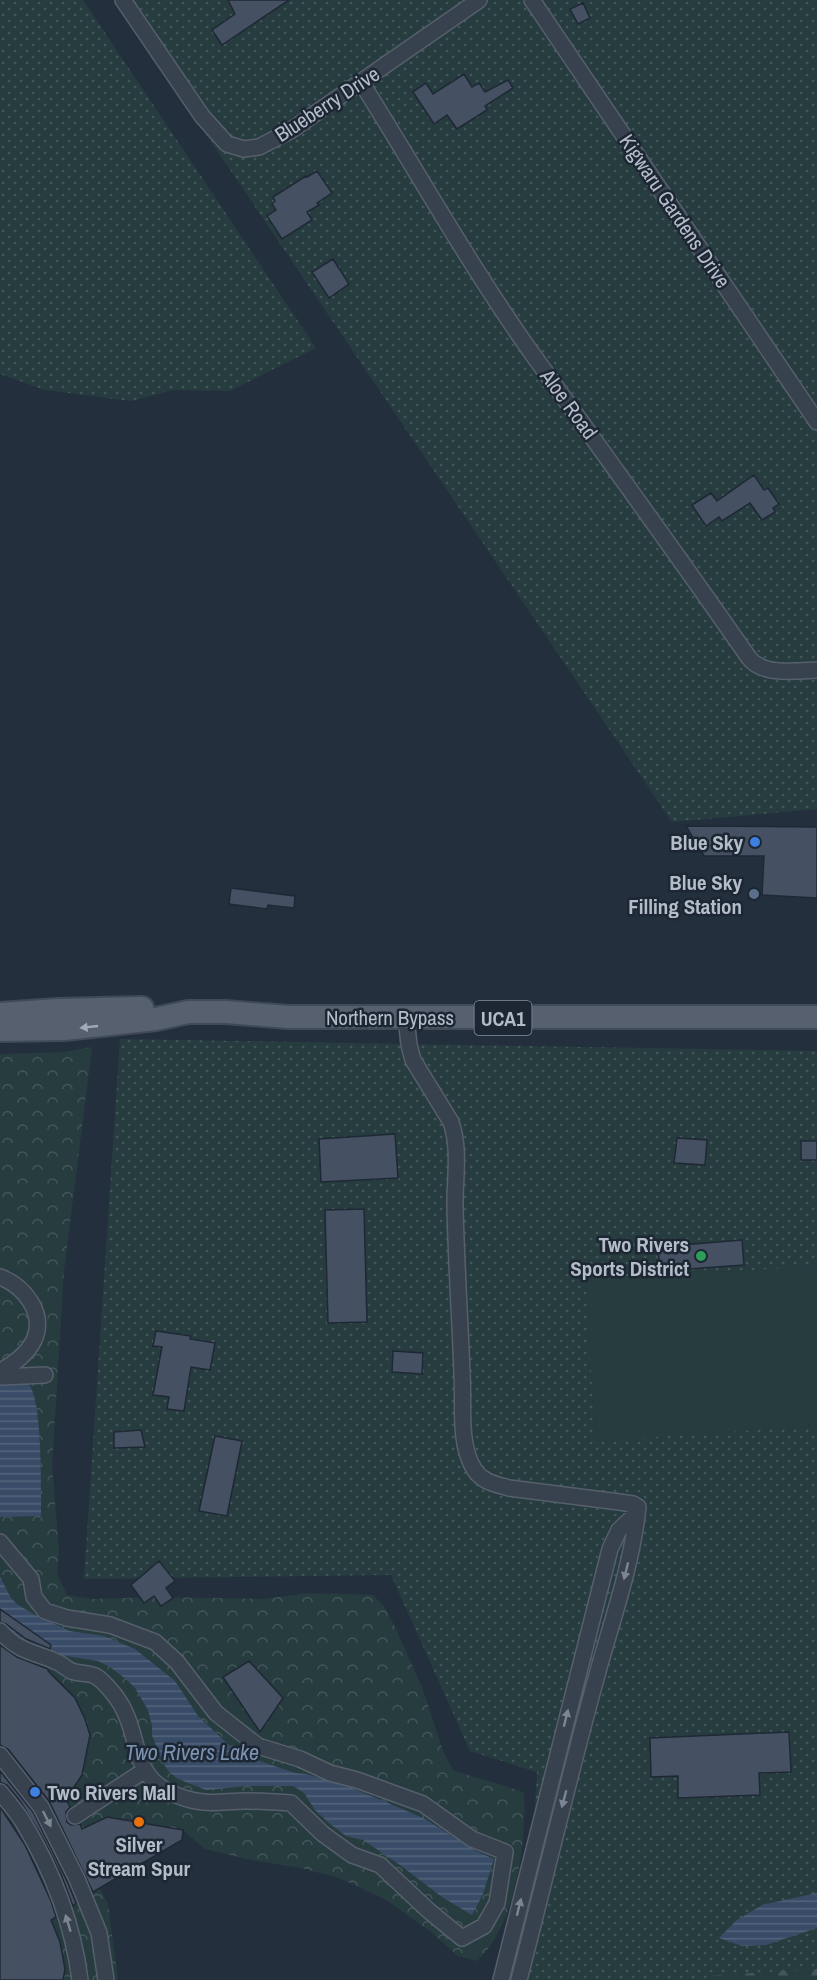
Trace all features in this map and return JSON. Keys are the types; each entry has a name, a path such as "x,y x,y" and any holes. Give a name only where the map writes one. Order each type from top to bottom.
{"main road":[{"name":"UCA1","path":"0,1014 158,1007 188,1012"},
{"name":"Northern Bypass","path":"7,1032 113,1025 188,1012 226,1012 288,1017 817,1017"}],"street":[{"name":"Blueberry Drive","path":"123,0 202,116 220,138 234,147 244,149 259,147 290,131 479,0"},
{"name":"Kigwaru Gardens Drive","path":"532,0 817,422"},
{"name":"Aloe Road","path":"361,82 476,269 536,358 752,663 769,670 817,670"},
{"path":"406,1017 413,1060 451,1122 455,1133 458,1294 463,1417 468,1457 481,1478 491,1483 509,1488 631,1504 638,1508 621,1592 597,1675 519,1980"},
{"path":"0,1277 8,1280 29,1297 37,1321 34,1340 22,1356 0,1371"},
{"path":"0,1377 45,1375"},
{"path":"501,1980 610,1549 619,1530 637,1513"},
{"path":"0,1542 31,1579 34,1598 45,1611 67,1618 110,1625 155,1642 177,1662 216,1713 258,1746 300,1759 330,1773 423,1803 472,1839 505,1852 497,1903 484,1926 462,1938 380,1865 351,1855 323,1834 291,1803 243,1801 222,1803 191,1800 162,1789 147,1774 136,1753 132,1727 122,1704 106,1684 95,1676 72,1672 60,1663 11,1644 0,1631"},
{"path":"0,1755 40,1807 77,1879 99,1933 106,1980"},
{"path":"75,1816 145,1770"},
{"path":"0,1792 23,1821 58,1891 76,1949 80,1980"}],"green space":[{"path":"0,0 83,0 316,348 230,391 173,390 131,401 45,390 0,374"},
{"path":"115,0 817,0 817,809 672,822"},
{"path":"120,1039 817,1051 817,1980 525,1980 537,1772 470,1751 391,1575 84,1579"},
{"path":"92,1047 64,1271 52,1465 59,1550 57,1573 67,1595 93,1599 155,1597 263,1599 309,1593 373,1595 384,1606 396,1629 422,1687 443,1751 453,1770 524,1793 523,1835 516,1883 501,1927 490,1946 477,1961 458,1956 430,1931 386,1900 339,1878 205,1849 183,1830 107,1817 82,1829 66,1799 82,1775 90,1735 85,1719 75,1698 62,1683 48,1671 0,1643 0,1054 64,1052"},
{"path":"817,1266 817,1426 595,1441 586,1281"},
{"path":"100,1888 108,1904 118,1980 63,1980 63,1957 51,1920"},
{"path":"817,1969 817,1980 709,1980 707,1976"}],"water":[{"path":"19,1381 28,1384 33,1392 39,1425 41,1516 0,1517 0,1384"},
{"name":"Two Rivers Lake","path":"0,1577 11,1598 35,1615 70,1631 104,1636 135,1649 175,1681 198,1716 231,1747 251,1758 295,1773 347,1786 400,1808 425,1819 476,1851 494,1859 483,1894 472,1915 442,1897 363,1840 346,1836 315,1810 304,1793 293,1786 248,1786 206,1790 178,1779 163,1763 152,1735 148,1710 135,1688 127,1680 98,1661 53,1654 23,1644 7,1630 0,1619"},
{"path":"817,1893 817,1928 766,1945 742,1946 719,1938 737,1920 762,1905"}],"building":[{"path":"228,0 289,0 222,45 212,30 235,14"},
{"path":"583,3 590,18 578,24 570,9"},
{"path":"464,74 472,87 479,83 485,92 508,80 513,88 485,106 487,110 457,129 447,115 434,124 413,92 426,83 433,94"},
{"path":"317,171 332,193 307,212 312,220 282,239 267,216 276,210 272,204 275,201 273,197"},
{"path":"333,259 349,284 329,298 312,272"},
{"path":"754,475 764,490 768,488 779,504 773,508 775,512 762,520 750,503 722,521 719,517 706,526 692,505 711,493 717,501"},
{"path":"686,826 817,827 817,898 762,895 764,856 704,856"},
{"path":"231,888 295,896 294,908 268,905 267,909 229,904"},
{"path":"395,1134 398,1178 321,1182 319,1139"},
{"path":"677,1138 707,1140 705,1165 674,1163"},
{"path":"801,1141 817,1141 817,1160 801,1160"},
{"path":"364,1209 367,1322 328,1323 325,1210"},
{"name":"Two Rivers Sports District","path":"742,1240 744,1265 660,1271 658,1247"},
{"path":"156,1331 191,1336 190,1339 215,1343 210,1370 191,1367 184,1411 167,1409 169,1397 153,1395 162,1347 153,1346"},
{"path":"393,1351 423,1353 422,1374 392,1372"},
{"path":"141,1430 145,1447 114,1448 114,1432"},
{"path":"215,1436 242,1441 227,1516 199,1511"},
{"path":"159,1561 175,1581 166,1588 173,1598 161,1606 154,1596 144,1603 131,1585"},
{"path":"0,1609 51,1645 50,1649 26,1639 0,1622"},
{"path":"0,1645 17,1657 48,1669 75,1698 85,1719 90,1735 82,1775 66,1799 70,1807 66,1812 67,1822 71,1825 80,1824 82,1829 107,1817 183,1830 182,1840 93,1892 49,1801 8,1749 0,1745"},
{"path":"249,1661 283,1698 260,1732 223,1677"},
{"path":"789,1732 791,1772 759,1773 760,1795 678,1798 678,1776 651,1777 650,1738"},
{"path":"0,1771 33,1812 68,1883 76,1903 73,1906 61,1874 42,1836 20,1801 7,1785 0,1782"},
{"path":"0,1807 25,1845 51,1901 56,1917 51,1920 60,1942 65,1969 63,1980 0,1980"}],"place":[{"name":"Blue Sky","path":"755,842"},
{"name":"Blue Sky Filling Station","path":"754,894"},
{"name":"Two Rivers Sports District","path":"701,1256"},
{"name":"Two Rivers Mall","path":"35,1792"},
{"name":"Silver Stream Spur","path":"139,1822"}]}
